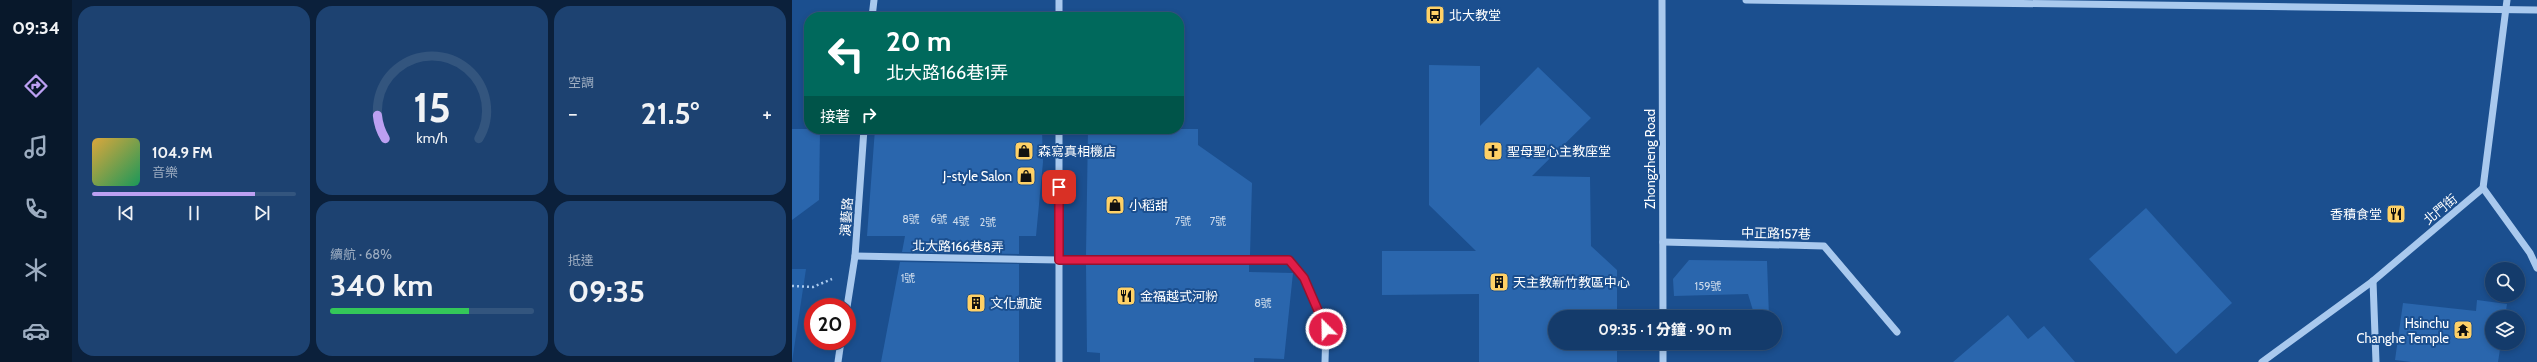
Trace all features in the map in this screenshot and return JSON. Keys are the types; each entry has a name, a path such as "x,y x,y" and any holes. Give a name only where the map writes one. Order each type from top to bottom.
{"street":[{"path":"873,12 874,0"},
{"path":"1060,0 1060,12"},
{"name":"Zhongzheng Road","path":"1662,0 1663,310"},
{"path":"1746,0 2132,2 2537,10"},
{"path":"2507,0 2483,188 2530,253 2537,268"},
{"name":"演藝路","path":"848,298 856,256 864,134"},
{"path":"1060,134 1060,362"},
{"name":"北門街","path":"2262,362 2374,280 2483,188"},
{"name":"中正路157巷","path":"1663,242 1824,246 1897,332"},
{"name":"北大路166巷8弄","path":"856,256 1059,260 1289,260 1304,278 1326,329 1325,362"},
{"path":"2374,280 2376,362"},
{"path":"838,362 840,350"},
{"path":"1663,350 1663,362"}],"path":[{"path":"792,286 812,287 853,270"}],"shaded area":[{"path":"792,269 806,269 792,362"}],"building":[{"path":"1429,65 1480,66 1480,126 1538,67 1591,118 1532,176 1590,177 1591,246 1617,270 1617,310 1548,310 1548,350 1617,350 1617,362 1479,362 1479,294 1382,295 1382,251 1476,251 1429,205"},
{"path":"792,129 804,129 804,134 820,134 819,200 792,220"},
{"path":"1184,129 1198,129 1198,145 1252,183 1250,255 1086,255 1088,134 1184,134"},
{"path":"875,134 1042,134 1043,162 1036,236 1019,236 1019,254 902,252 905,236 867,236"},
{"path":"2146,208 2232,303 2176,354 2089,259"},
{"path":"1689,260 1767,261 1769,310 1753,310 1748,294 1674,296 1673,279"},
{"path":"900,262 1019,264 1019,362 881,362"},
{"path":"1086,265 1249,265 1249,272 1293,273 1284,359 1254,358 1254,362 1100,362 1100,353 1087,352"},
{"path":"2477,300 2507,304 2506,310 2485,310 2485,350 2500,350 2498,362 2411,362 2395,360 2403,303 2476,311"},
{"path":"2008,315 2028,339 2044,326 2075,362 1953,362"}],"place":[{"name":"北大教堂","path":"1435,15"},
{"name":"森寫真相機店","path":"1024,151"},
{"name":"聖母聖心主教座堂","path":"1493,151"},
{"name":"J-style Salon","path":"1026,176"},
{"name":"小稻甜","path":"1115,205"},
{"name":"香積食堂","path":"2396,214"},
{"name":"天主教新竹教區中心","path":"1499,282"},
{"name":"金福越式河粉","path":"1126,296"},
{"name":"文化凱旋","path":"976,303"},
{"name":"Hsinchu Changhe Temple","path":"2463,330"}],"route":[{"path":"1059,187 1059,260 1289,260 1304,278 1326,329"}]}
